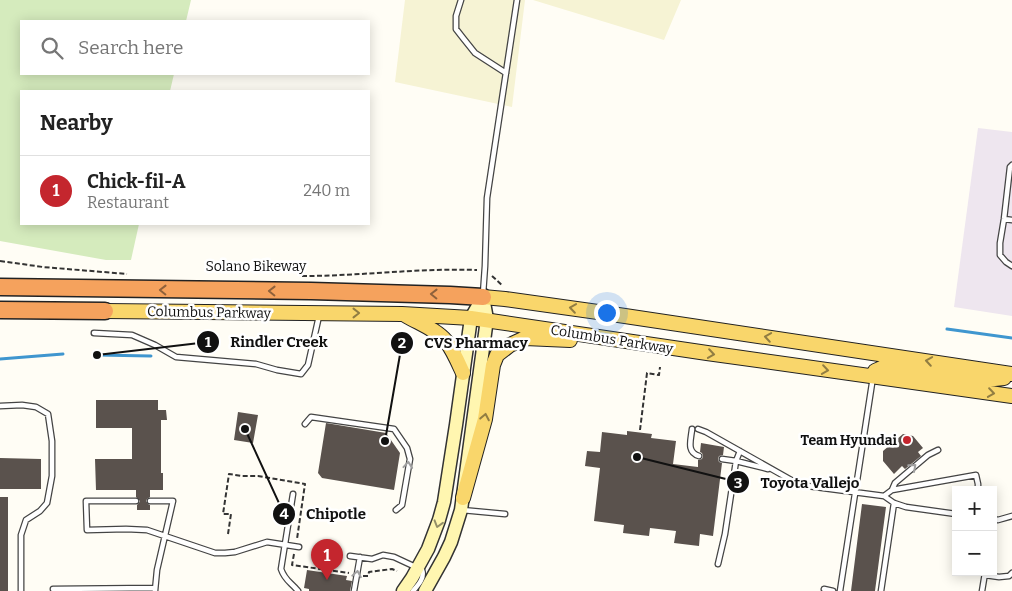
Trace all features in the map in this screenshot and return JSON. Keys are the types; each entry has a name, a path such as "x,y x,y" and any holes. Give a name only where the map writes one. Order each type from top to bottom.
{"highway":[{"name":"Columbus Parkway","path":"3,287 450,294 483,297"},
{"name":"Columbus Parkway","path":"0,310 105,311"},
{"path":"0,317 83,311"}],"main road":[{"path":"402,591 428,550 440,520 471,318 483,297"},
{"path":"462,504 487,319 483,297"},
{"name":"Columbus Parkway","path":"483,297 614,314 1012,376"},
{"name":"Columbus Parkway","path":"105,311 402,314 487,319 1012,396"},
{"path":"402,314 436,332 445,340 463,373"},
{"path":"425,591 451,542 485,419 493,365 497,355 524,338 663,346"},
{"path":"873,376 875,371 884,367 984,380 1012,376"}],"lane":[{"path":"461,0 456,16 456,29 475,53 506,73"},
{"path":"483,297 487,198 517,0"},
{"path":"1012,165 1010,167 1000,243 1000,255 1012,266"},
{"path":"1004,219 1012,220"},
{"path":"94,333 132,334 176,357 256,364 301,374 308,366 319,313"},
{"path":"840,591 873,376"},
{"path":"0,406 22,405 36,407 48,414 52,441 52,476 48,503 26,520 21,534 21,591"},
{"path":"305,424 311,417 394,429 407,448 410,460 402,505 396,510"},
{"path":"692,429 690,448 694,455 699,456"},
{"path":"698,429 800,485 884,496 894,503 906,507 952,513"},
{"path":"892,490 895,483 928,455 938,450"},
{"path":"718,564 725,534 736,461 740,451"},
{"path":"722,459 775,470"},
{"path":"884,496 892,490 976,475 978,486"},
{"path":"293,494 281,569 284,578 298,591"},
{"path":"136,501 86,501 87,530 148,530 215,553 236,552 267,542 299,548"},
{"path":"53,589 155,590 157,570 173,501 150,501"},
{"path":"881,591 894,503"},
{"path":"462,504 505,514"},
{"path":"997,520 1012,516"},
{"path":"350,556 372,559 383,555 394,557 422,570 423,577 413,591"},
{"path":"354,591 360,557"},
{"path":"994,576 1009,576 1012,573"},
{"path":"982,591 985,576"},
{"path":"824,589 833,591"}],"path":[{"path":"0,260 18,264 133,275"},
{"name":"Solano Bikeway","path":"297,276 453,270 485,271"},
{"path":"485,271 507,289"},
{"path":"640,430 647,373 660,375 660,367"}],"shaded area":[{"path":"405,0 525,0 512,107 395,82"},
{"path":"533,0 681,0 664,40"},
{"path":"978,128 1012,132 1012,316 954,307"}],"green space":[{"path":"0,0 191,0 186,20 20,20 20,75 174,75 170,90 20,90 20,225 139,225 131,260 106,260 0,241"}],"building":[{"path":"96,400 158,400 158,410 166,410 167,420 161,420 161,473 163,473 163,490 150,490 150,497 146,501 150,505 150,510 137,510 137,505 140,501 136,497 136,490 96,490 95,459 132,459 132,428 96,428"},
{"path":"238,412 258,415 253,443 234,440"},
{"path":"326,423 386,433 400,453 394,490 322,478 318,473"},
{"path":"627,431 652,434 651,438 676,441 673,464 698,467 698,460 702,459 703,456 700,452 701,443 724,447 723,455 719,456 718,459 722,463 713,536 700,534 699,546 674,543 676,531 650,528 649,536 623,533 624,525 594,521 600,468 585,466 587,451 600,452 602,432 627,435"},
{"path":"903,434 913,436 923,448 918,452 921,456 905,469 902,466 894,474 883,461 883,451"},
{"path":"0,458 41,459 41,489 0,489"},
{"path":"0,497 8,497 8,591 0,591"},
{"path":"862,504 886,507 875,591 851,591"},
{"path":"307,570 347,576 346,580 352,581 350,591 309,591 309,589 304,588"}],"waterway":[{"path":"947,329 1012,338"},
{"path":"0,359 63,354"},
{"path":"97,355 151,356"}],"place":[{"name":"Rindler Creek","path":"97,355"},
{"name":"Chipotle","path":"245,429"},
{"name":"Team Hyundai","path":"907,440"},
{"name":"CVS Pharmacy","path":"385,441"},
{"name":"Toyota Vallejo","path":"637,457"},
{"name":"Chick-fil-A","path":"327,580"}]}
